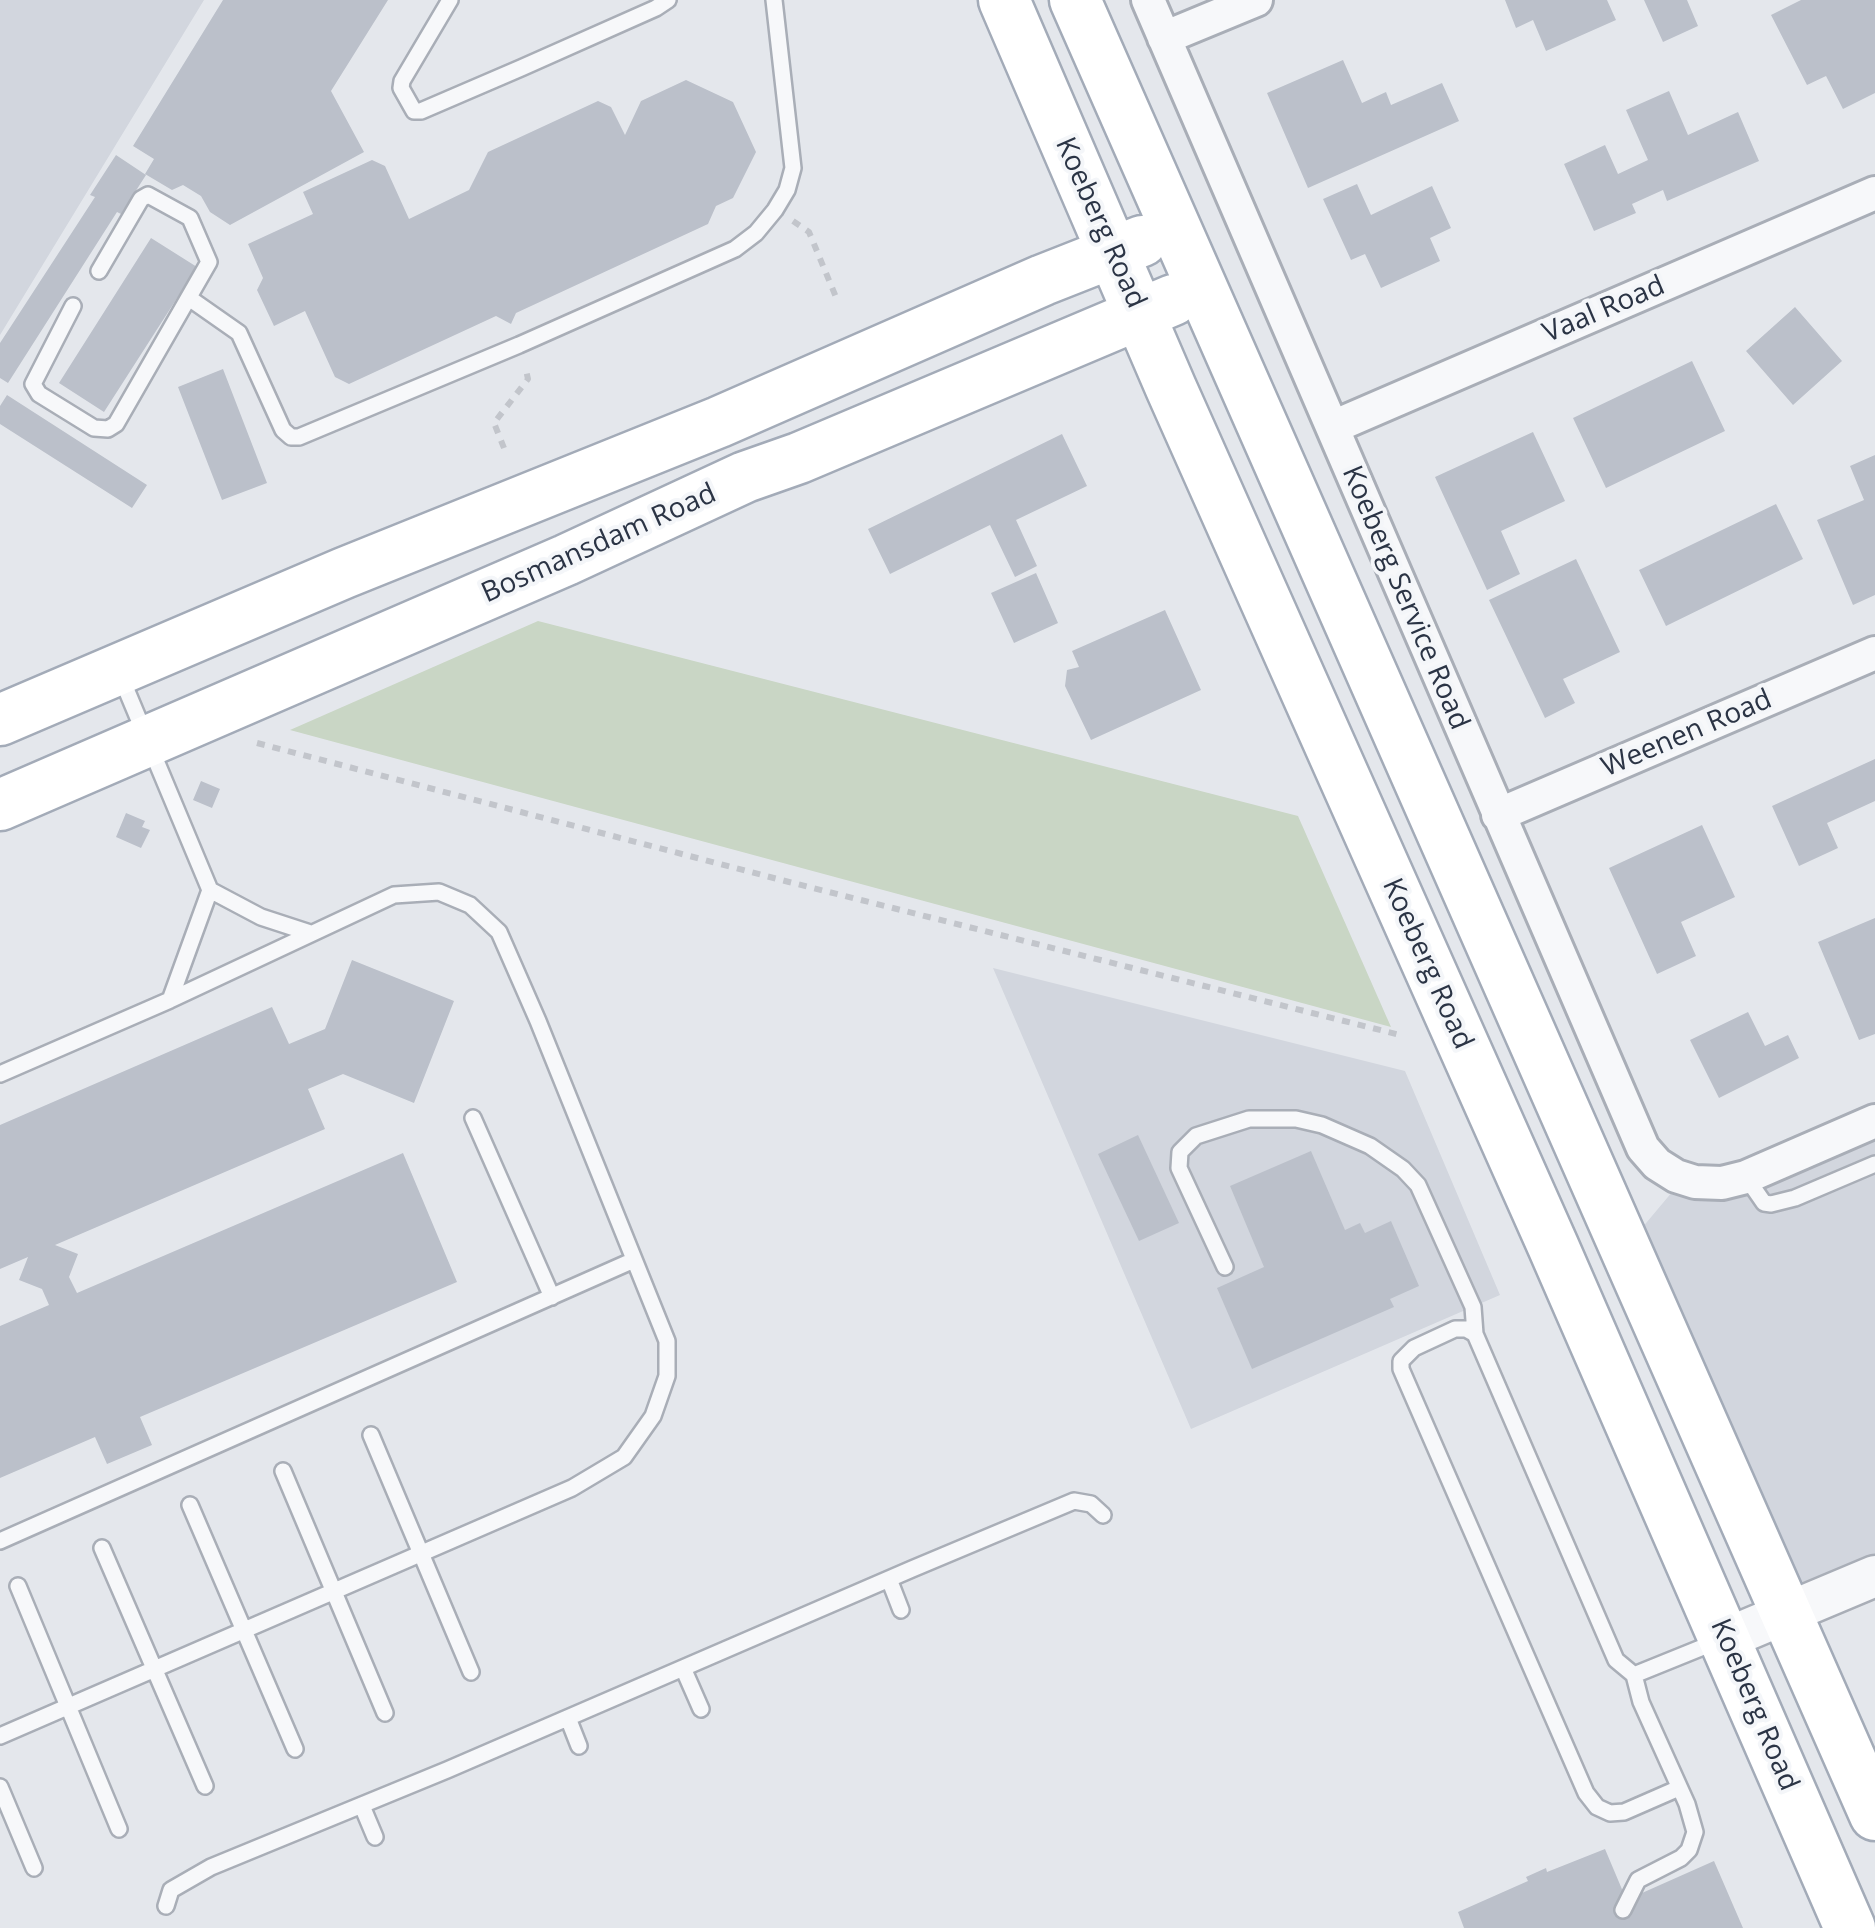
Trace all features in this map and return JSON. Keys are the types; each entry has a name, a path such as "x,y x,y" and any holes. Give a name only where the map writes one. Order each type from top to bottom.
{"main road":[{"name":"Koeberg Road","path":"1004,0 1850,1928"},
{"path":"1075,0 1875,1814"},
{"path":"0,720 117,668 719,422 1174,227"},
{"name":"Bosmansdam Road","path":"0,805 566,560 744,478 800,458 1200,288"}],"street":[{"name":"Koeberg Service Road","path":"1148,0 1640,1142 1658,1164 1683,1179 1722,1183 1746,1177"},
{"path":"1164,38 1256,0"},
{"name":"Vaal Road","path":"1333,427 1875,193"},
{"name":"Weenen Road","path":"1498,816 1875,653"},
{"path":"1746,1177 1875,1121"},
{"path":"1725,1639 1875,1576"}],"lane":[{"path":"450,0 402,80 401,88 414,110 421,111 538,61 668,0"},
{"path":"188,298 238,333 283,430 291,438 339,422 735,249 756,234 775,210 787,190 792,168 774,0"},
{"path":"73,306 33,384 39,394 100,431 116,424 209,264 195,223 153,196 141,199 98,272"},
{"path":"117,668 210,890 262,918 310,933"},
{"path":"170,1000 210,890"},
{"path":"0,1074 394,896 439,892 470,905 499,932 667,1340 667,1376 652,1416 624,1457 572,1488 0,1736"},
{"path":"473,1118 552,1297"},
{"path":"1226,1267 1179,1168 1180,1152 1196,1136 1249,1119 1296,1119 1350,1134 1403,1169 1418,1185 1472,1307 1474,1334 1616,1660 1634,1675 1694,1824 1694,1842 1681,1858 1638,1880 1622,1910"},
{"path":"1746,1177 1764,1203 1771,1204 1796,1198 1875,1164"},
{"path":"0,1541 634,1260"},
{"path":"1474,1334 1466,1329 1456,1330 1414,1348 1401,1361 1401,1368 1586,1793 1597,1807 1610,1813 1624,1812 1679,1788"},
{"path":"370,1435 471,1672"},
{"path":"283,1471 385,1713"},
{"path":"166,1906 171,1890 185,1880 889,1579 1074,1502 1092,1504 1102,1515"},
{"path":"190,1506 294,1749"},
{"path":"102,1548 205,1786"},
{"path":"889,1579 901,1610"},
{"path":"18,1586 119,1829"},
{"path":"1634,1675 1725,1639"},
{"path":"683,1668 701,1709"},
{"path":"568,1718 579,1746"},
{"path":"0,1787 34,1868"},
{"path":"362,1806 375,1837"}],"path":[{"path":"775,210 810,232 838,302"},
{"path":"504,448 494,423 528,379 519,345"},
{"path":"246,740 770,878 1404,1036"}],"shaded area":[{"path":"0,0 204,0 0,335"},
{"path":"993,968 1405,1071 1500,1295 1191,1429"},
{"path":"1875,1121 1875,1576 1788,1613 1626,1247 1683,1179 1695,1182"}],"green space":[{"path":"538,621 1298,816 1391,1027 290,730"}],"building":[{"path":"223,0 388,0 331,91 364,152 230,225 210,212 201,196 183,185 172,190 145,174 154,159 133,146"},
{"path":"1505,0 1607,0 1616,20 1546,51 1533,20 1516,28"},
{"path":"1644,0 1687,0 1698,26 1663,42"},
{"path":"1801,0 1875,0 1875,93 1843,109 1826,76 1807,85 1771,15"},
{"path":"1343,60 1362,103 1386,92 1391,105 1442,83 1459,121 1308,188 1267,93"},
{"path":"686,80 733,102 756,152 733,198 716,206 708,224 516,313 511,324 496,316 349,384 335,377 305,311 274,326 257,290 263,278 248,244 313,214 303,192 372,160 385,166 409,219 469,190 488,152 598,101 611,107 625,135 641,101"},
{"path":"1669,91 1688,135 1738,112 1759,161 1667,201 1663,190 1632,204 1636,213 1594,231 1564,164 1605,145 1618,174 1648,160 1626,110"},
{"path":"116,155 146,175 121,214 117,212 8,383 0,378 0,343 95,197 90,195"},
{"path":"1357,184 1371,215 1432,186 1451,228 1430,238 1440,261 1381,288 1365,254 1351,260 1323,199"},
{"path":"151,238 197,267 104,412 59,383"},
{"path":"1795,307 1842,361 1793,405 1746,351"},
{"path":"1692,361 1725,431 1606,488 1573,418"},
{"path":"223,369 267,483 222,500 178,387"},
{"path":"7,395 147,485 132,508 0,424 0,406"},
{"path":"1533,432 1565,501 1501,531 1520,574 1487,590 1435,477"},
{"path":"1062,434 1087,486 1016,520 1037,566 1015,577 990,525 890,574 868,529"},
{"path":"1875,455 1875,595 1853,605 1817,520 1864,500 1850,466"},
{"path":"1776,504 1803,559 1666,626 1639,570"},
{"path":"1576,559 1620,652 1563,679 1575,703 1545,718 1489,600"},
{"path":"1036,573 1058,623 1014,643 991,593"},
{"path":"1165,610 1201,690 1091,740 1065,686 1067,670 1079,667 1072,651"},
{"path":"1875,759 1875,801 1827,823 1838,848 1799,866 1772,806"},
{"path":"201,781 220,789 212,808 193,800"},
{"path":"126,813 145,821 142,827 150,830 141,848 116,837"},
{"path":"1702,825 1735,897 1681,922 1696,956 1657,974 1609,868"},
{"path":"1875,918 1875,1034 1859,1040 1818,942"},
{"path":"352,960 454,1001 414,1103 343,1074 308,1089 325,1129 55,1245 78,1254 69,1277 77,1293 403,1153 457,1282 140,1417 152,1445 107,1464 95,1437 0,1478 0,1326 49,1305 42,1289 19,1280 28,1257 0,1269 0,1125 272,1007 289,1044 325,1029"},
{"path":"1748,1012 1765,1046 1788,1035 1799,1058 1719,1098 1690,1040"},
{"path":"1138,1135 1179,1223 1139,1241 1098,1154"},
{"path":"1311,1151 1345,1230 1360,1223 1365,1233 1391,1221 1419,1286 1390,1299 1394,1307 1252,1369 1217,1288 1264,1267 1230,1186"},
{"path":"1605,1849 1632,1913 1642,1893 1714,1861 1743,1928 1464,1928 1458,1912 1528,1881 1526,1877 1546,1868 1547,1872"}]}
